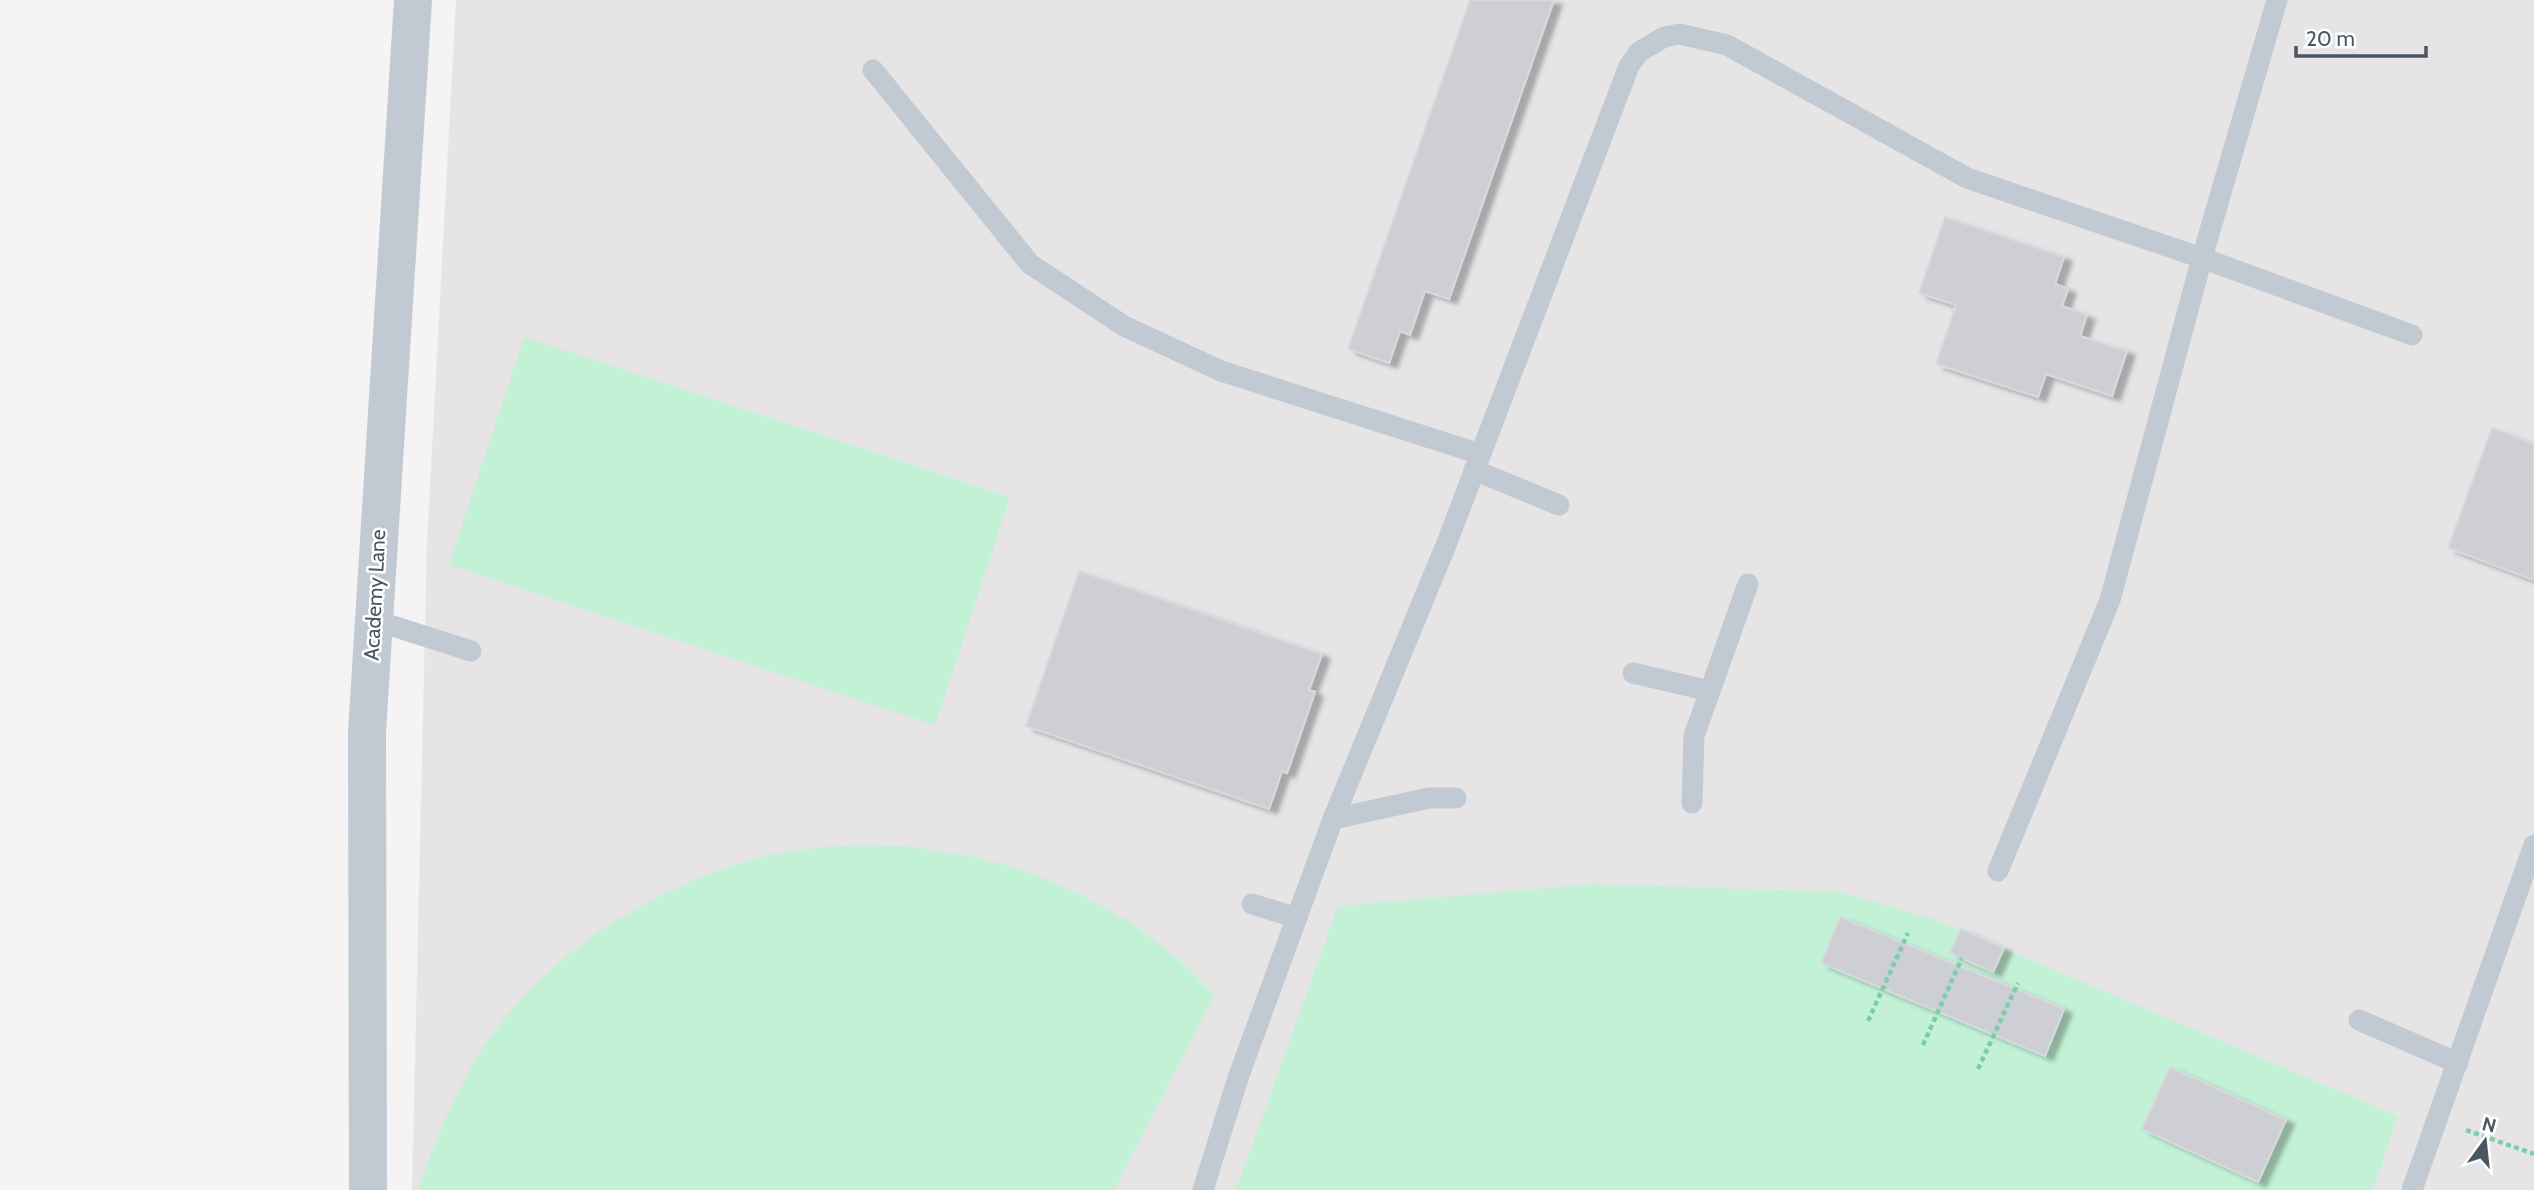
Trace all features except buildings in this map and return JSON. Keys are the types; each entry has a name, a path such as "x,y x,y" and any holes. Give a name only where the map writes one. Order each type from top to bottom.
{"street":[{"name":"Academy Lane","path":"368,1190 367,746 414,0"}],"lane":[{"path":"1998,871 2110,600 2202,258 2277,0"},
{"path":"1203,1190 1239,1075 1333,819 1477,462 1629,66 1639,52 1664,37 1680,34 1727,45 1967,178 2202,258 2412,335"},
{"path":"873,71 1030,264 1124,326 1221,371 1477,462 1559,505"},
{"path":"1692,803 1694,736 1748,583"},
{"path":"374,620 471,651"},
{"path":"1633,673 1710,691"},
{"path":"1333,819 1429,798 1455,798"},
{"path":"2413,1190 2534,845"},
{"path":"1252,904 1297,918"},
{"path":"2358,1020 2458,1063"}],"path":[{"path":"1868,1021 1908,933"},
{"path":"1923,1045 1962,958"},
{"path":"1978,1069 2018,983"},
{"path":"2438,1120 2534,1154"}],"shaded area":[{"path":"456,0 2534,0 2534,1190 412,1190 427,543"}],"green space":[{"path":"524,337 1010,497 935,725 449,565"},
{"path":"906,846 986,860 1049,880 1080,894 1139,929 1167,950 1214,996 1114,1190 418,1190 445,1119 481,1051 510,1012 546,975 587,941 631,912 679,887 728,867 778,854 826,847"},
{"path":"1594,884 1841,892 1934,919 2398,1116 2373,1190 1236,1190 1338,906"}]}
